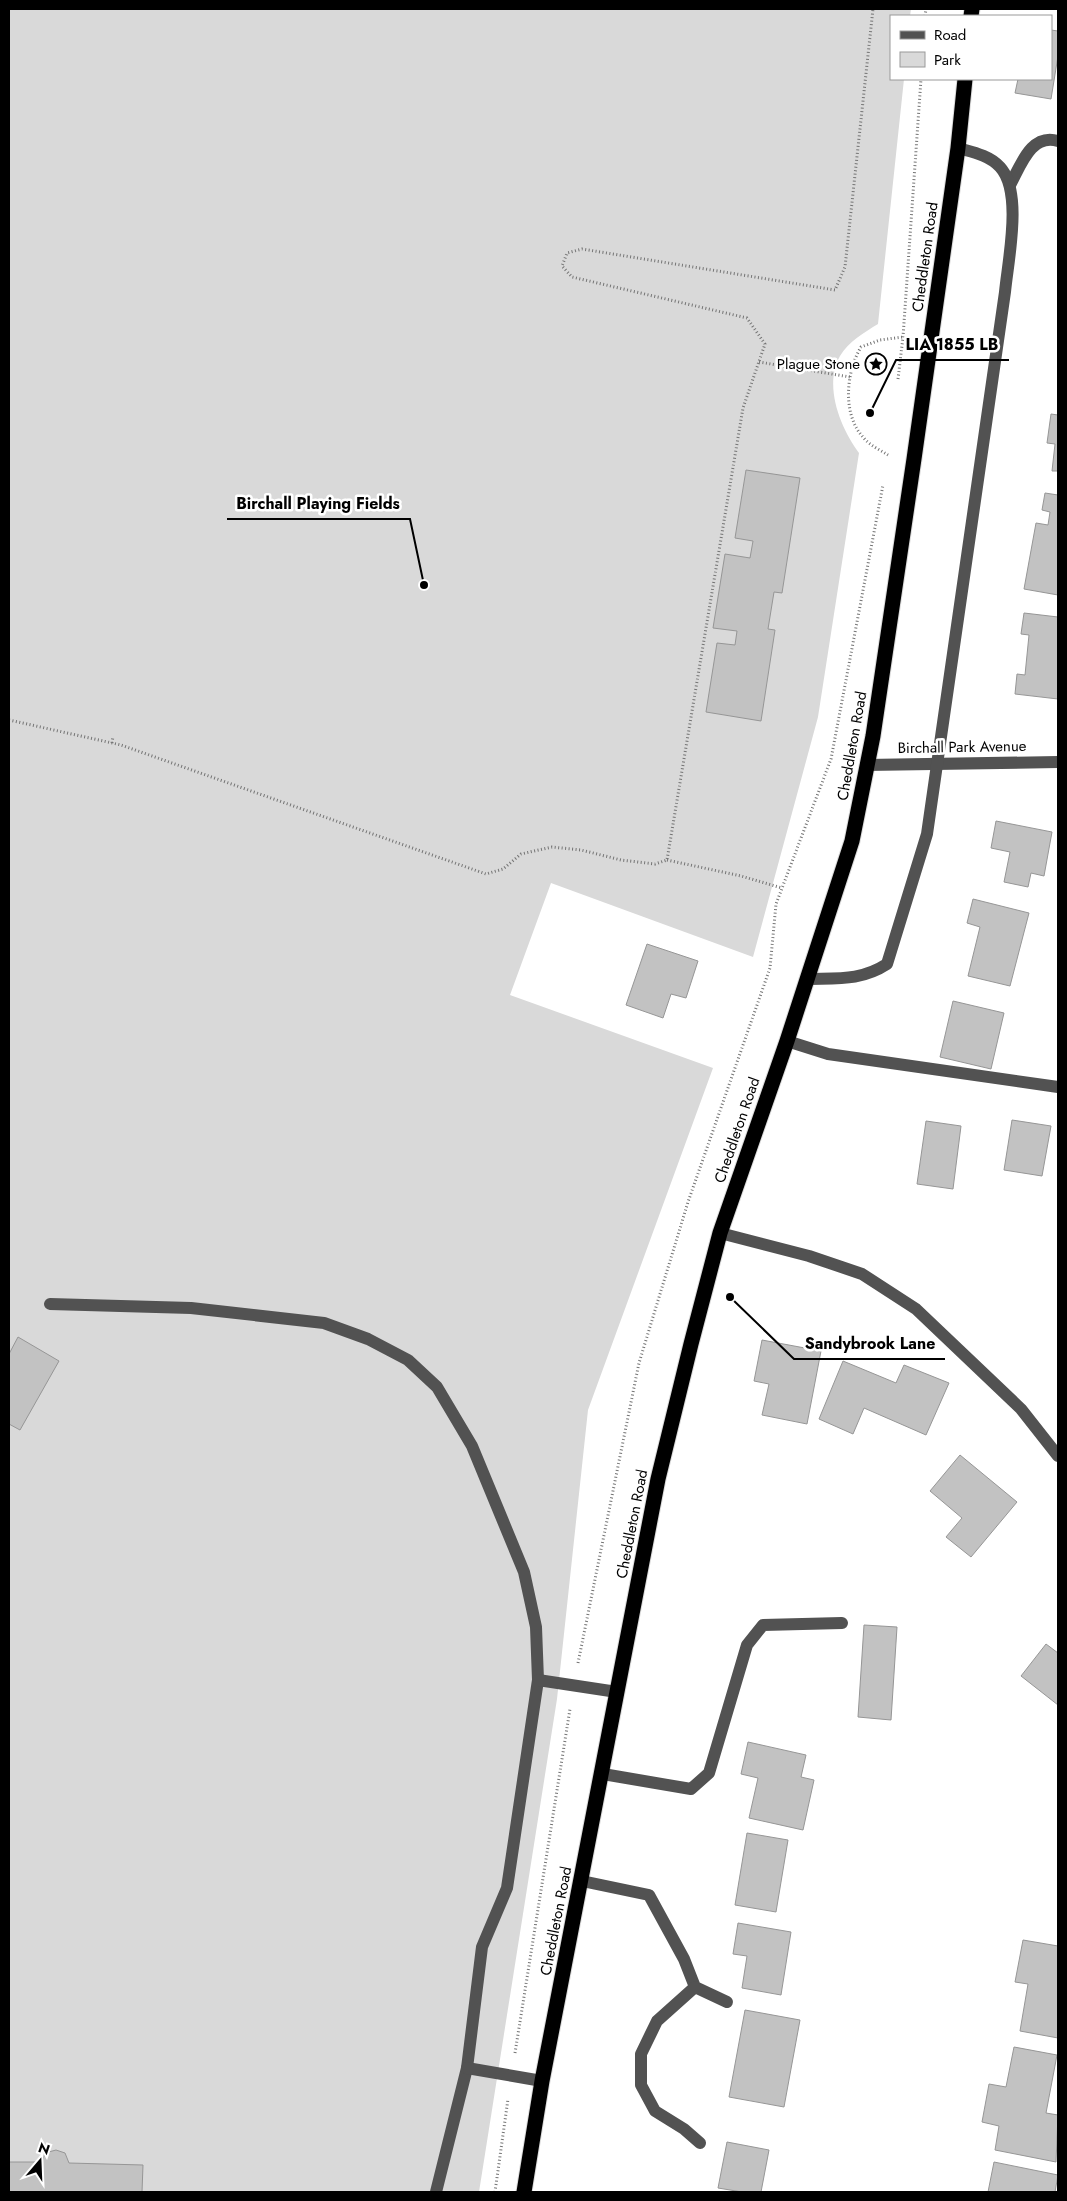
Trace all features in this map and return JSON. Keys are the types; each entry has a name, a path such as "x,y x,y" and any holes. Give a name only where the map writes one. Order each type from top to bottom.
{"highway":[{"name":"Cheddleton Road","path":"524,2192 542,2081 658,1479 720,1233 787,1041 852,841 873,736 958,148 965,80"}],"street":[{"path":"1010,185 1034,144 1048,138 1058,141"},
{"path":"807,979 857,977 872,973 887,964 927,834 1005,292 1013,206 1010,185 1000,167 984,156 958,148"},
{"name":"Birchall Park Avenue","path":"866,765 1058,762"},
{"path":"787,1041 828,1054 1058,1087"},
{"path":"720,1233 808,1256 862,1274 916,1309 1021,1409 1058,1456"},
{"path":"50,1304 191,1308 324,1323 368,1339 408,1360 437,1387 472,1446 524,1572 536,1627 538,1680 507,1888 482,1947 467,2068 436,2192"},
{"path":"602,1774 691,1789 709,1773 747,1645 763,1625 842,1623"},
{"path":"538,1680 617,1692"},
{"path":"582,1881 649,1895 684,1958 695,1987 727,2002"},
{"path":"695,1987 657,2021 641,2054 641,2085 656,2111 684,2129 700,2143"},
{"path":"467,2068 542,2081"}],"path":[{"path":"667,860 744,408 765,344 747,318 572,277 562,266 567,253 582,249 835,290 845,267 873,9"},
{"path":"888,455 863,438 851,419 850,377 852,362 861,347 880,340 903,337 921,80"},
{"path":"759,362 850,377"},
{"path":"9,720 112,743 486,874 503,869 521,854 552,847 581,850 621,860 655,864 667,860 741,876 782,888"},
{"path":"112,743 113,736"}],"green space":[{"path":"9,9 911,9 910,15 890,15 890,80 904,80 878,324 847,346 835,368 833,380 836,407 846,432 859,453 818,717 753,957 551,883 510,995 713,1068 588,1410 557,1699 479,2192 9,2192"}],"building":[{"path":"1052,30 1058,31 1058,56 1051,99 1015,93 1018,80 1052,80"},
{"path":"1051,414 1058,415 1058,471 1052,471 1055,444 1047,443"},
{"path":"746,470 800,478 782,593 774,592 768,629 775,630 761,721 706,712 717,643 735,645 737,631 713,628 725,554 750,558 753,541 735,538"},
{"path":"1045,493 1058,495 1058,595 1024,589 1036,523 1048,525 1050,512 1042,510"},
{"path":"1024,613 1058,617 1058,699 1015,694 1017,674 1025,675 1029,635 1021,634"},
{"path":"996,821 1052,832 1044,876 1031,873 1028,887 1004,882 1010,852 991,848"},
{"path":"973,899 1029,913 1010,986 968,976 980,927 967,923"},
{"path":"647,944 698,961 686,998 671,994 663,1018 626,1005"},
{"path":"953,1001 1004,1013 991,1069 940,1057"},
{"path":"1012,1120 1051,1126 1042,1176 1004,1170"},
{"path":"926,1121 961,1126 953,1189 917,1184"},
{"path":"18,1337 59,1361 20,1430 9,1424 9,1354"},
{"path":"762,1340 821,1351 807,1424 762,1415 769,1384 754,1381"},
{"path":"843,1361 896,1383 904,1365 949,1383 926,1435 864,1408 853,1434 819,1419"},
{"path":"960,1455 1017,1502 971,1557 946,1537 962,1518 930,1491"},
{"path":"864,1625 897,1627 891,1720 858,1717"},
{"path":"1046,1644 1058,1653 1058,1705 1021,1676"},
{"path":"748,1742 806,1755 801,1777 814,1780 803,1830 749,1818 758,1778 741,1774"},
{"path":"747,1833 788,1840 776,1912 735,1905"},
{"path":"738,1923 791,1932 781,1995 742,1988 747,1956 733,1954"},
{"path":"1023,1940 1058,1946 1058,2038 1020,2031 1028,1984 1015,1982"},
{"path":"745,2010 800,2020 784,2107 729,2097"},
{"path":"1014,2047 1057,2055 1046,2113 1058,2115 1056,2162 995,2150 999,2126 982,2122 989,2084 1006,2087"},
{"path":"727,2142 769,2150 761,2192 742,2192 718,2188"},
{"path":"56,2150 65,2153 69,2163 143,2165 142,2192 9,2192 9,2162 42,2162 45,2153"},
{"path":"994,2162 1058,2175 1055,2192 988,2192"}],"place":[{"name":"Plague Stone","path":"876,364"},
{"name":"LIA 1855 LB","path":"870,413"},
{"name":"Birchall Playing Fields","path":"424,585"},
{"name":"Sandybrook Lane","path":"730,1297"}]}
